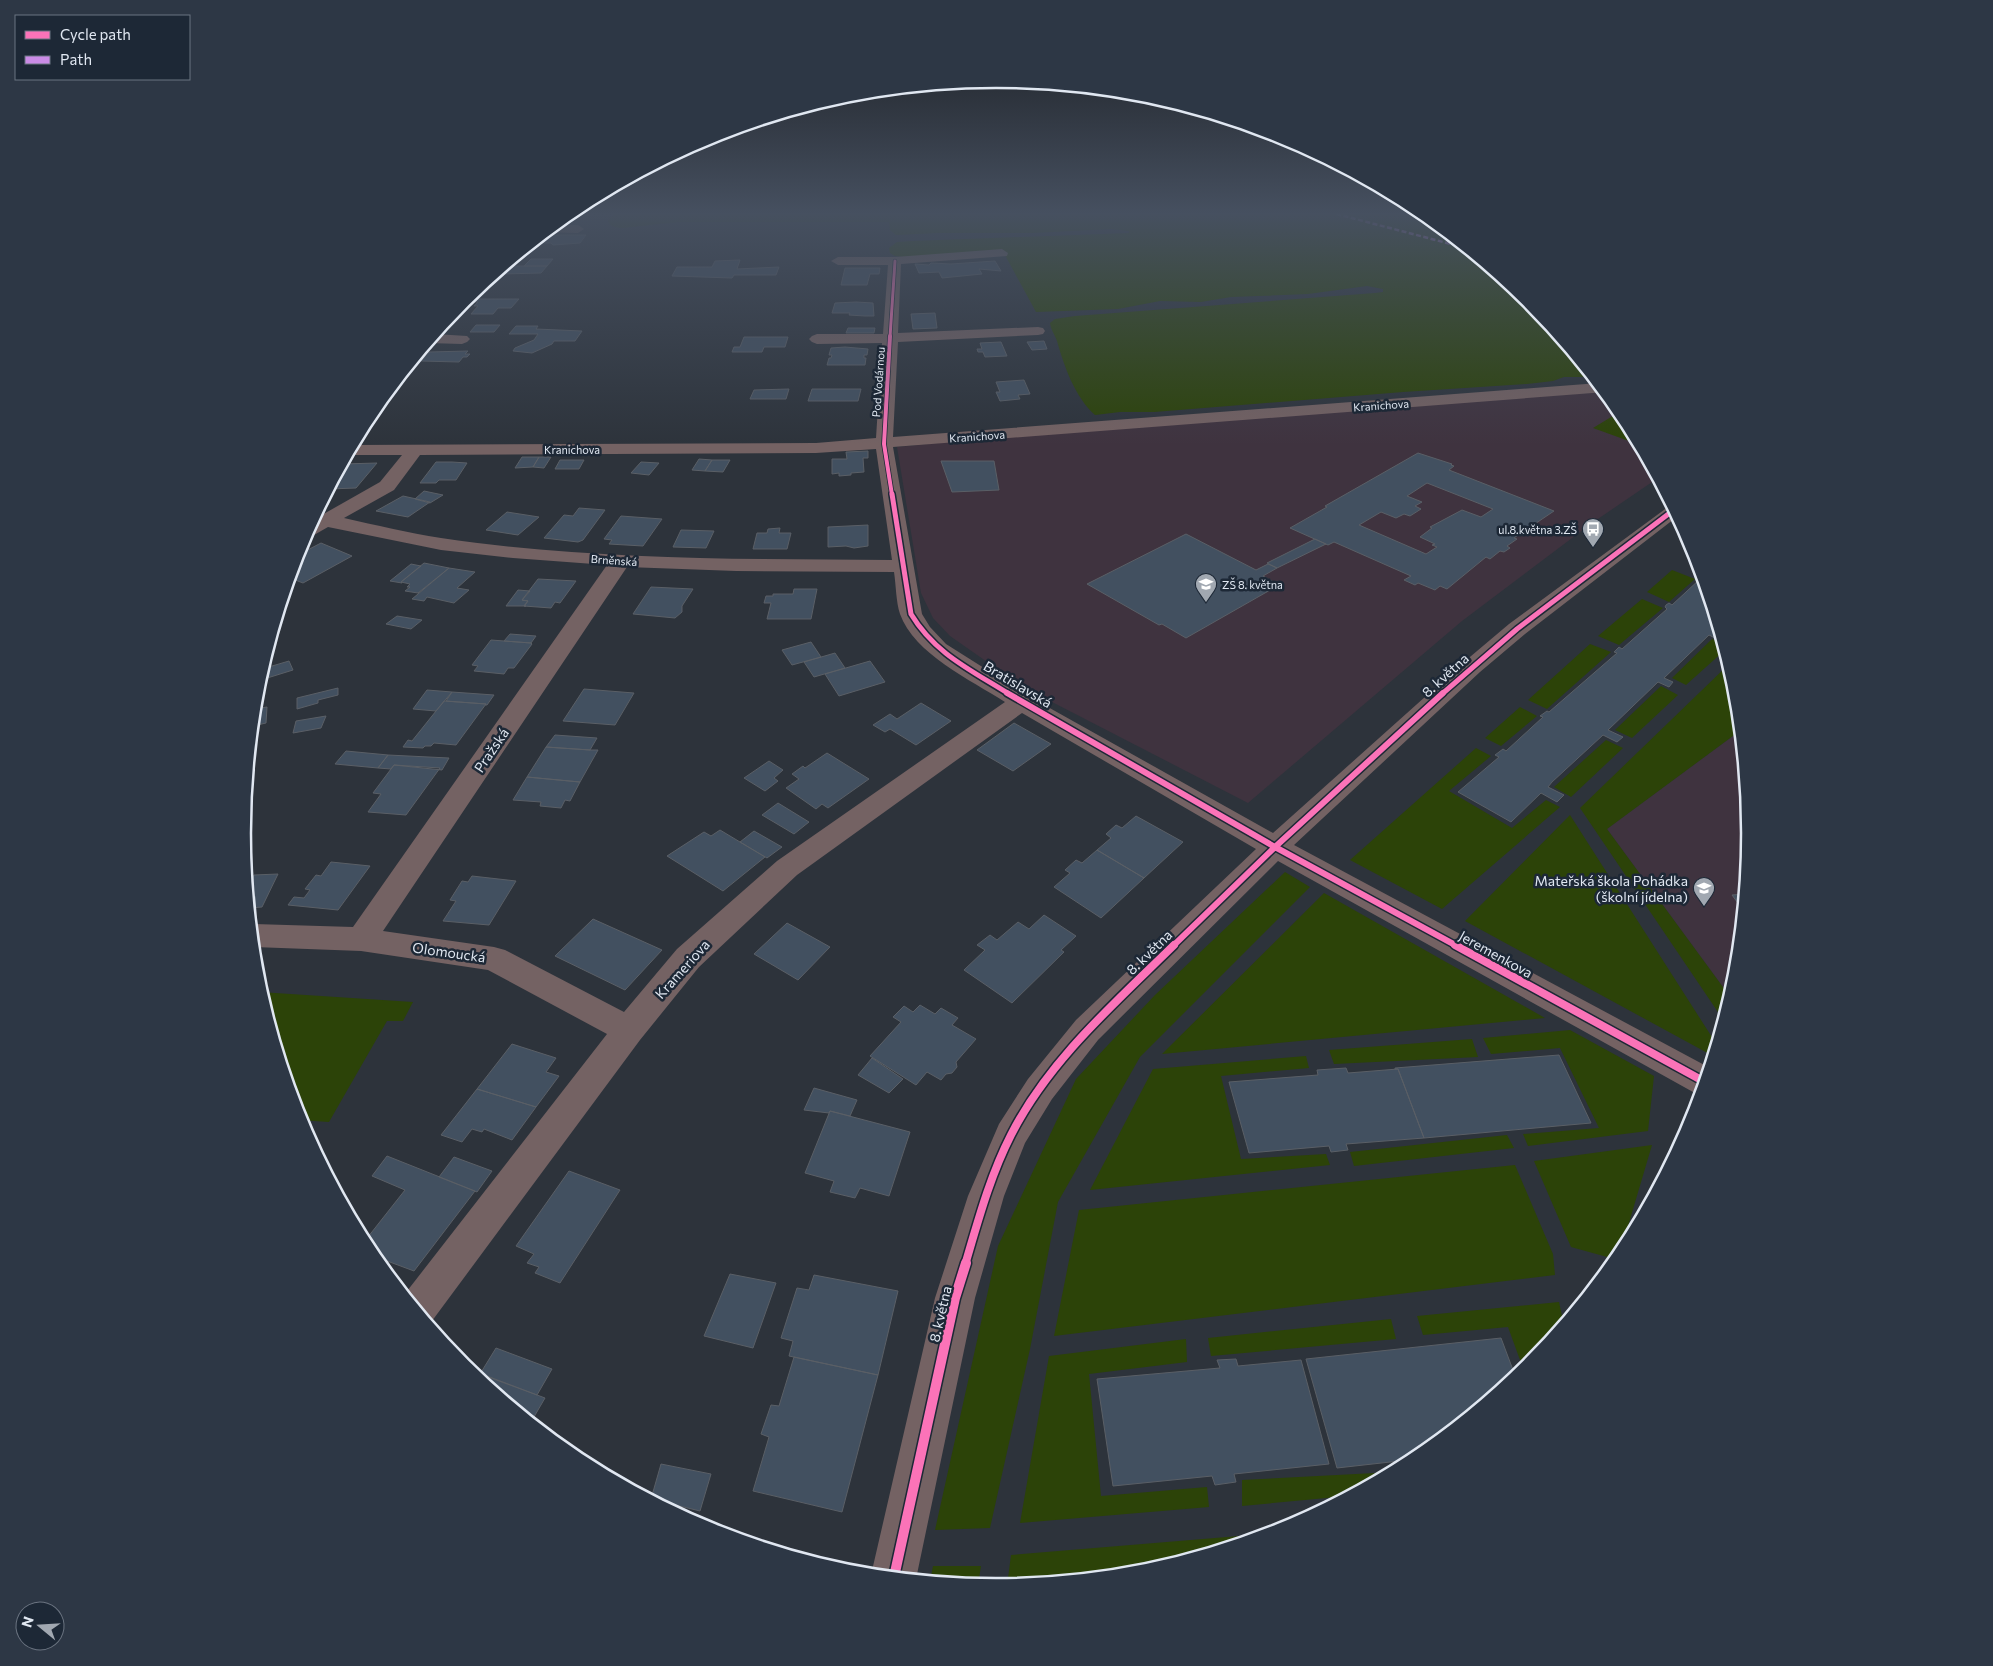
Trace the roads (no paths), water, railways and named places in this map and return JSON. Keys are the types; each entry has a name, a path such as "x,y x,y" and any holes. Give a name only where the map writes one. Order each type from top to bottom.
{"street":[{"name":"Pod Vodárnou","path":"884,444 894,290"},
{"path":"817,339 891,338 1038,331"},
{"path":"438,339 462,339"},
{"name":"Kranichova","path":"357,450 816,448 1595,389"},
{"name":"Bratislavská","path":"884,444 911,614 921,631 938,650 1021,702 1275,847"},
{"path":"318,526 387,486 414,450"},
{"name":"8. května","path":"895,1571 955,1298 986,1196 1011,1135 1040,1089 1087,1030 1275,847 1472,667 1517,629 1670,513"},
{"name":"Brněnská","path":"327,521 456,546 620,561 749,566 904,566"},
{"name":"Pražská","path":"361,939 620,561"},
{"name":"Krameriova","path":"420,1306 629,1030 688,958 787,868 1021,702"},
{"name":"Jeremenkova","path":"1275,847 1700,1079"},
{"name":"Olomoucká","path":"258,935 361,939 494,959 629,1030"}],"place":[{"name":"ul.8.května 3.ZŠ","path":"1593,548"},
{"name":"ZŠ 8. května","path":"1206,603"},
{"name":"Mateřská škola Pohádka (školní jídelna)","path":"1704,907"}]}
